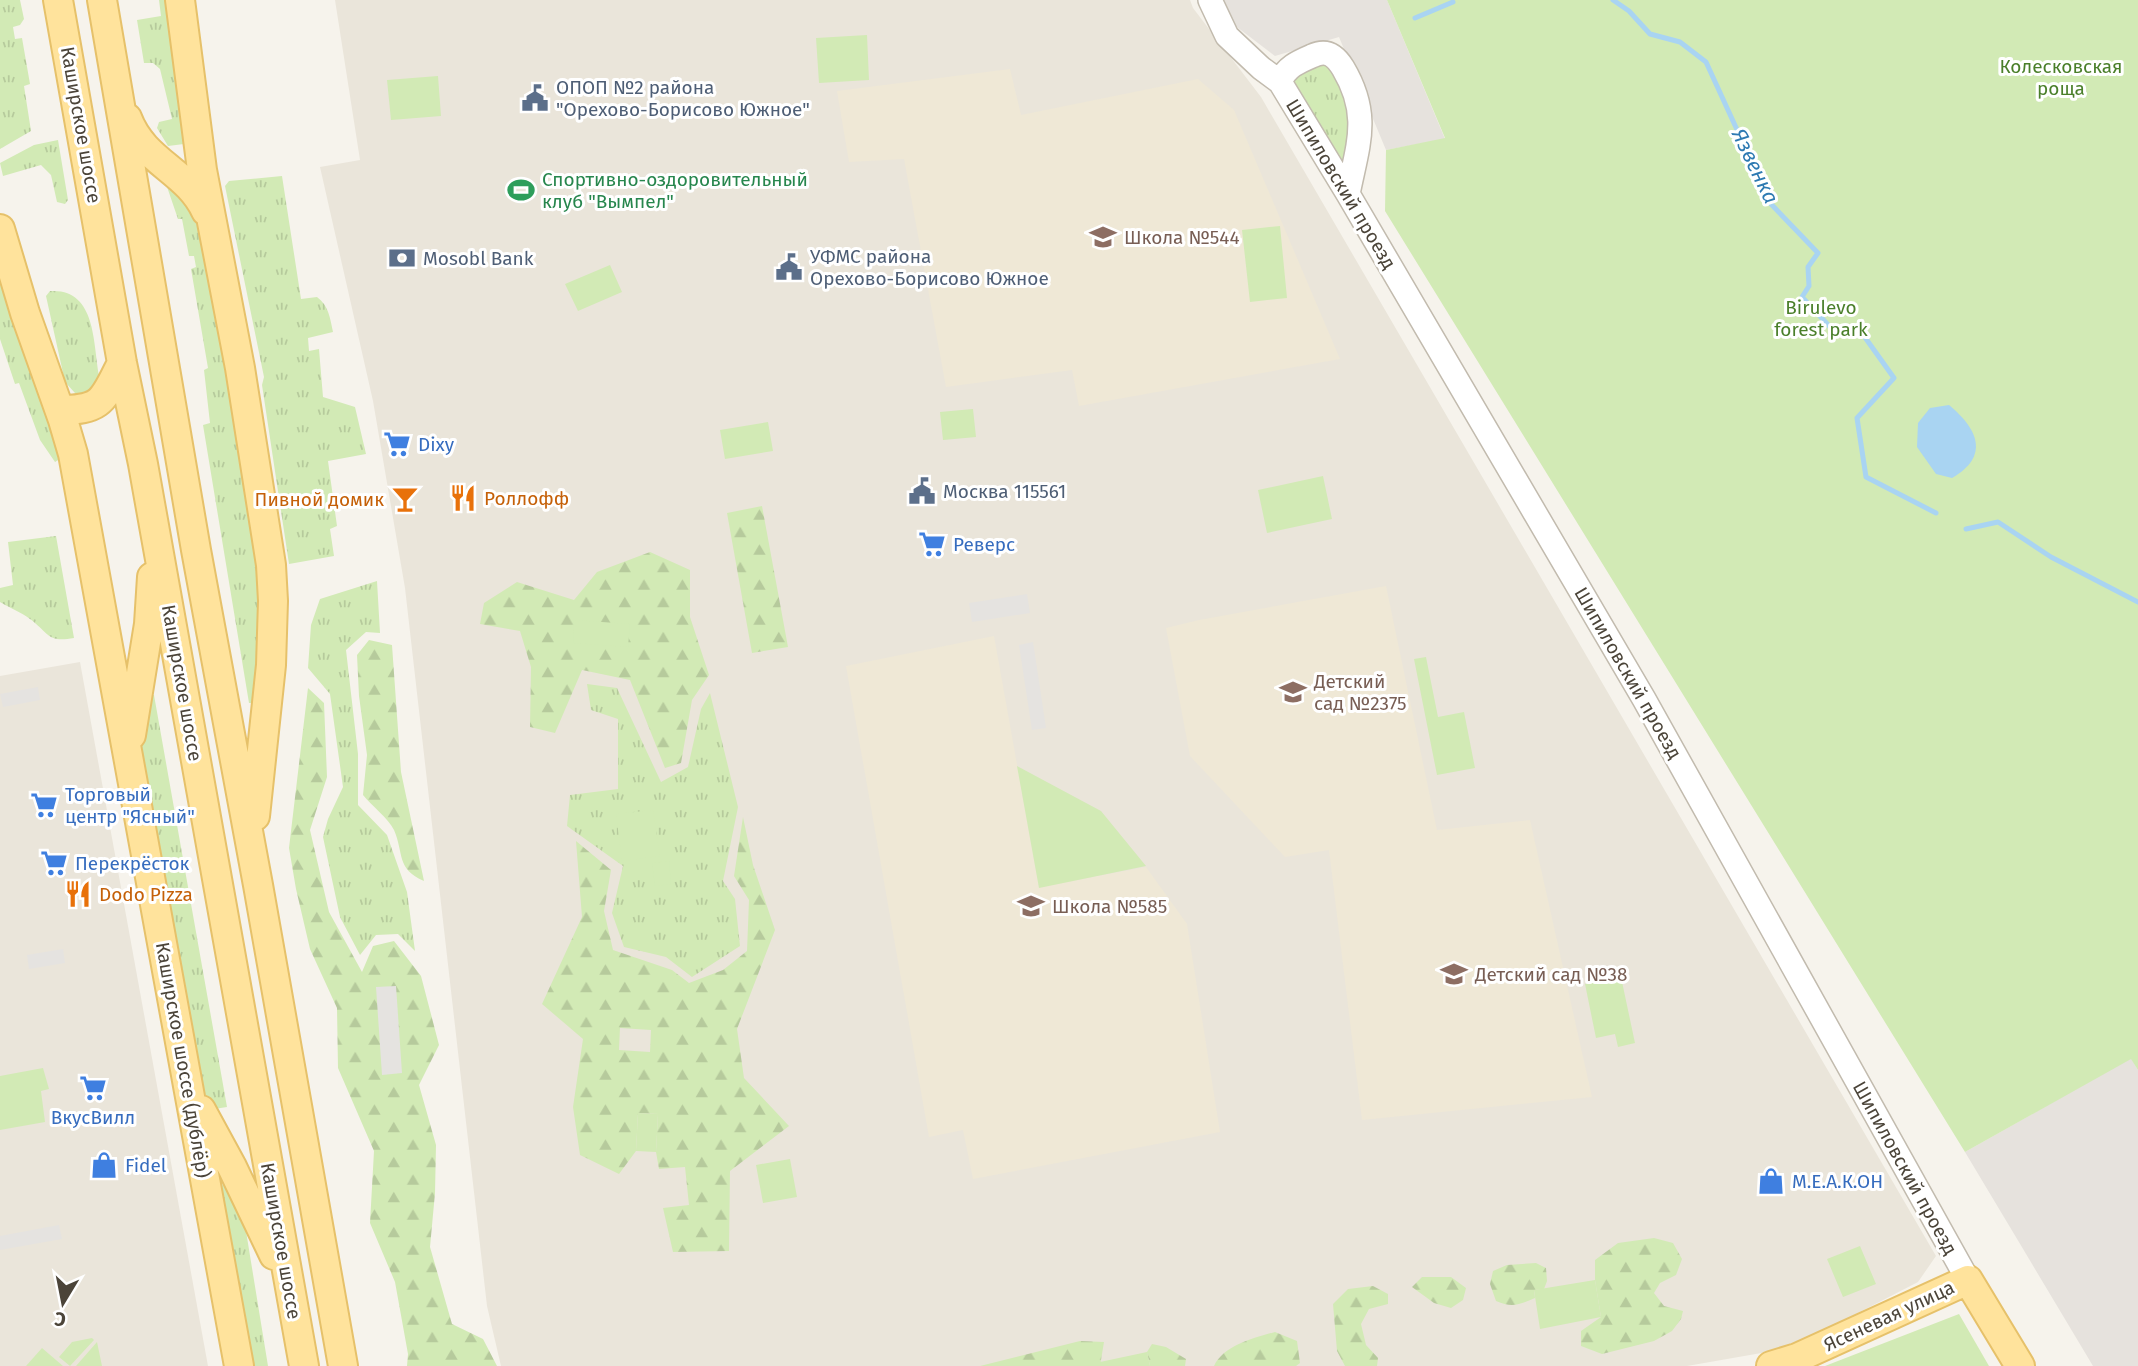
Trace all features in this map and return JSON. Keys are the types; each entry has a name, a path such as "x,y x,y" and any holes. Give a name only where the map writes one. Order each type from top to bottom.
{"main road":[{"name":"Каширское шоссе","path":"58,0 304,1366"},
{"name":"Каширское шоссе","path":"102,0 196,550 343,1366"},
{"path":"180,0 198,147 240,368 271,565 271,665 253,858"},
{"path":"115,85 136,138 153,157 175,173 195,193 212,226"},
{"name":"Каширское шоссе (дублёр)","path":"0,229 25,313 73,454 239,1366"},
{"path":"60,410 86,409 99,404 122,363"},
{"path":"128,754 149,624 152,578 158,547"},
{"path":"187,1080 290,1289"},
{"name":"Ясеневая улица","path":"1771,1366 1797,1358 1968,1280"},
{"name":"Шипиловский проезд","path":"1968,1280 2020,1366"}],"street":[{"name":"Шипиловский проезд","path":"1210,0 1227,36 1280,82 1348,194 1644,699 1968,1280"},
{"path":"1280,82 1294,64 1320,52 1337,59 1354,87 1361,130 1348,194"}],"shaded area":[{"path":"335,0 1190,0 1193,8 1261,97 1936,1256 1918,1282 1790,1348 1687,1366 501,1366 487,1306 405,588 373,401 320,167 360,160"},
{"path":"1220,0 1387,0 1445,139 1386,150 1339,37 1275,56 1233,24"},
{"name":"Школа №544","path":"1010,69 1021,115 1198,79 1234,110 1340,359 1079,406 1072,370 946,387 904,159 849,162 837,91"},
{"path":"1386,586 1437,830 1530,820 1592,1097 1362,1120 1329,850 1285,857 1190,756 1166,628"},
{"path":"1027,594 1030,613 972,622 969,603"},
{"name":"Школа №585","path":"994,636 1039,887 1146,867 1187,924 1220,1132 973,1179 963,1130 929,1137 846,666"},
{"path":"1033,642 1046,728 1032,730 1019,645"},
{"path":"80,662 208,1366 0,1366 0,676"},
{"path":"38,687 40,700 3,707 0,694"},
{"path":"63,949 65,963 29,969 27,955"},
{"path":"396,986 402,1073 382,1075 376,987"},
{"path":"2131,1058 2138,1070 2138,1366 2093,1366 1965,1152"},
{"path":"59,1225 62,1239 0,1250 0,1236"}],"green space":[{"path":"0,0 20,0 24,19 20,25 13,27 15,39 22,38 30,84 24,86 31,131 0,149"},
{"path":"159,0 166,0 184,144 168,146 157,128 159,122 172,119 160,69 153,63 144,63 137,20 161,16"},
{"name":"Birulevo forest park","path":"1387,0 2138,0 2138,1070 2131,1059 1965,1152 1385,211 1386,150 1445,138"},
{"path":"867,35 869,80 819,83 816,38"},
{"path":"1320,53 1354,87 1348,194 1282,76"},
{"path":"438,76 441,116 391,120 387,80"},
{"path":"58,140 68,200 65,204 57,202 51,175 41,165 3,176 0,163 34,145"},
{"path":"282,176 301,299 317,297 324,304 333,332 308,338 309,351 319,349 323,397 355,407 366,454 328,461 337,526 330,529 334,556 289,564 262,385 264,377 225,186 229,181"},
{"path":"164,178 193,212 197,222 227,372 260,601 253,703 249,703 203,425 210,423 204,370 208,368 191,269 196,267 194,256 189,256 182,219 178,219"},
{"path":"1280,226 1287,298 1250,302 1242,230"},
{"path":"610,265 622,292 578,311 565,284"},
{"path":"0,283 63,457 55,462 40,440 19,383 15,384 0,339"},
{"path":"50,291 65,292 76,298 90,320 99,381 89,393 75,393 65,382 46,296"},
{"path":"973,409 976,437 943,440 940,412"},
{"path":"768,422 773,451 725,459 720,430"},
{"path":"1323,476 1332,519 1267,533 1258,490"},
{"path":"762,506 788,647 752,653 727,513"},
{"path":"56,536 74,638 53,638 27,617 0,602 0,588 13,585 8,542"},
{"path":"650,552 690,570 690,617 709,675 692,700 681,763 665,768 630,680 582,670 555,733 530,727 531,667 520,631 480,624 484,603 517,582 574,600 597,572"},
{"path":"377,581 380,633 366,632 346,650 358,754 358,805 387,835 407,892 415,951 398,934 376,935 360,955 340,917 323,837 343,787 330,694 308,668 311,625 320,599"},
{"path":"574,620 630,624 628,647 573,643"},
{"path":"369,640 392,645 401,772 424,881 405,866 394,830 363,795 367,755 357,655"},
{"path":"1426,657 1438,717 1464,712 1475,768 1437,775 1414,659"},
{"path":"587,684 617,688 661,782 688,767 701,709 710,693 738,807 723,881 735,899 740,946 692,977 666,957 624,947 612,913 623,866 567,826 570,795 618,789 618,719 591,710"},
{"path":"308,688 324,703 327,777 310,830 329,912 362,972 373,946 394,941 421,976 439,1045 419,1085 436,1145 430,1247 452,1324 483,1339 497,1366 407,1366 408,1354 395,1282 370,1223 374,1151 338,1068 337,1008 310,949 289,848"},
{"path":"154,695 227,1107 208,1110 138,726 142,696"},
{"path":"1017,766 1101,811 1146,866 1039,888"},
{"path":"653,810 660,856 622,861 616,814"},
{"path":"743,817 753,865 775,930 737,1029 744,1078 789,1126 730,1171 729,1251 673,1252 663,1208 689,1205 685,1167 659,1169 656,1152 658,1114 638,1113 636,1151 619,1174 580,1155 573,1107 583,1039 542,1004 582,917 576,841 611,870 604,911 613,950 672,970 689,983 723,970 747,951 749,900 734,876","holes":["620,1028 651,1030 650,1052 619,1050"]},
{"path":"669,861 671,884 655,886 652,863"},
{"path":"1621,977 1635,1043 1618,1047 1615,1034 1596,1038 1585,984"},
{"path":"43,1068 49,1089 41,1091 45,1122 0,1130 0,1076"},
{"path":"638,1113 658,1114 656,1152 636,1151"},
{"path":"790,1159 797,1197 763,1203 756,1165"},
{"path":"230,1182 245,1225 268,1366 253,1366 220,1189 223,1184"},
{"path":"1654,1238 1673,1243 1682,1259 1676,1275 1660,1283 1654,1293 1664,1306 1683,1311 1681,1319 1672,1331 1654,1341 1602,1354 1581,1346 1581,1331 1601,1317 1595,1260 1618,1243"},
{"path":"1860,1246 1876,1284 1843,1297 1827,1259"},
{"path":"1536,1263 1546,1268 1547,1281 1544,1289 1534,1290 1535,1298 1516,1305 1496,1301 1490,1284 1493,1271 1507,1265"},
{"path":"1422,1277 1451,1277 1466,1288 1463,1300 1451,1308 1434,1303 1412,1287"},
{"path":"1595,1280 1601,1317 1540,1329 1534,1290"},
{"path":"1373,1286 1388,1294 1388,1304 1369,1309 1361,1324 1366,1345 1378,1358 1377,1366 1345,1366 1337,1351 1333,1304 1348,1289"},
{"path":"1959,1314 1989,1366 1825,1366"},
{"path":"1275,1332 1297,1341 1300,1363 1296,1366 1214,1366 1232,1348"},
{"path":"92,1338 94,1340 70,1366 59,1357 72,1342"},
{"path":"1080,1341 1104,1342 1100,1366 980,1366"},
{"path":"97,1342 102,1366 76,1366"},
{"path":"1152,1344 1166,1347 1186,1359 1185,1366 1150,1366 1147,1352"},
{"path":"42,1348 63,1366 26,1366"},
{"path":"1147,1352 1150,1366 1100,1366 1100,1362"}],"water":[{"path":"1949,405 1967,423 1976,442 1972,461 1952,478 1936,474 1917,447 1918,423 1930,408"}],"waterway":[{"name":"Язвенка","path":"1613,0 1629,11 1650,34 1680,42 1706,62 1771,204 1818,253 1808,267 1809,286 1802,297 1831,328 1864,336 1894,378 1857,418 1866,477 1936,513"},
{"path":"1415,18 1453,2"},
{"name":"Язвенка","path":"1966,529 1998,522 2051,557 2138,602"}],"place":[{"name":"ОПОП №2 района \"Орехово-Борисово Южное\"","path":"535,98"},
{"name":"Спортивно-оздоровительный клуб \"Вымпел\"","path":"521,190"},
{"name":"Школа №544","path":"1103,237"},
{"name":"Mosobl Bank","path":"402,258"},
{"name":"УФМС района Орехово-Борисово Южное","path":"789,267"},
{"name":"Dixy","path":"397,444"},
{"name":"Москва 115561","path":"922,491"},
{"name":"Роллофф","path":"463,498"},
{"name":"Пивной домик","path":"405,499"},
{"name":"Реверс","path":"932,544"},
{"name":"Детский сад №2375","path":"1293,692"},
{"name":"Торговый центр \"Ясный\"","path":"44,805"},
{"name":"Перекрёсток","path":"54,863"},
{"name":"Dodo Pizza","path":"78,894"},
{"name":"Школа №585","path":"1031,906"},
{"name":"Детский сад №38","path":"1454,974"},
{"name":"ВкусВилл","path":"93,1088"},
{"name":"Fidel","path":"104,1165"},
{"name":"М.Е.А.К.ОН","path":"1771,1181"}],"park label":[{"name":"Колесковская роща","path":"2061,77"}]}
